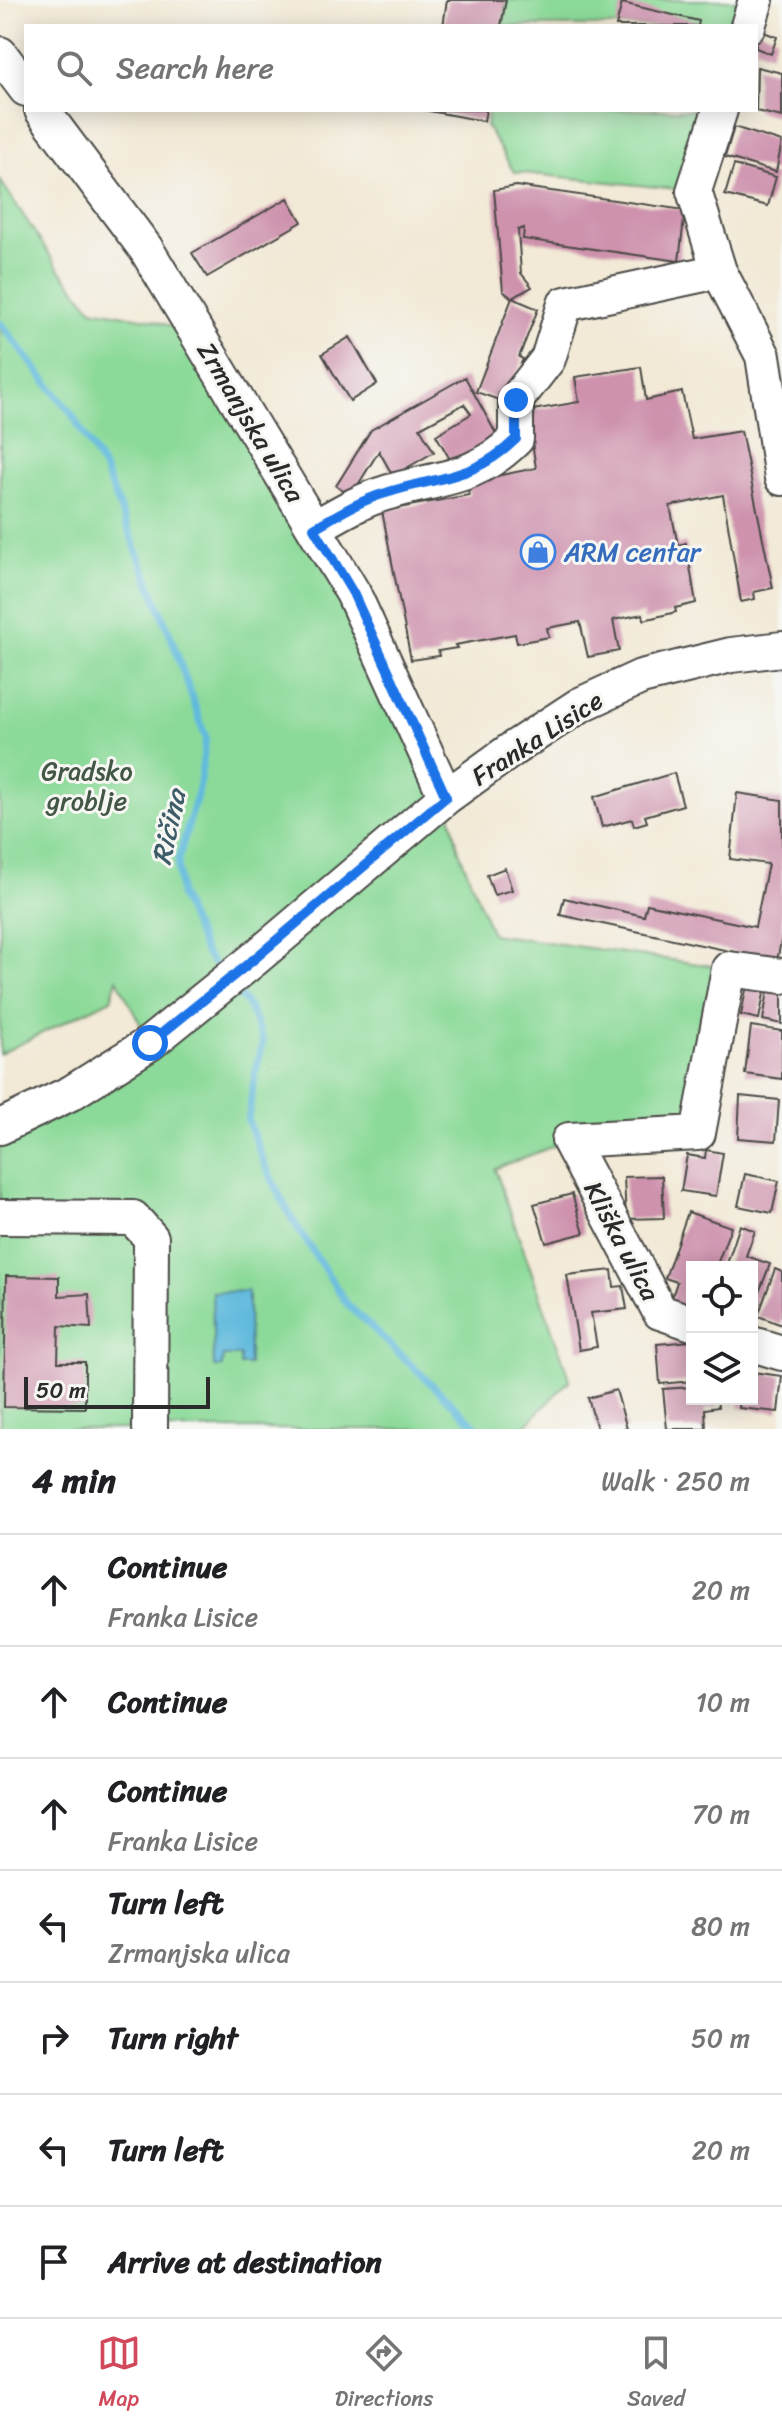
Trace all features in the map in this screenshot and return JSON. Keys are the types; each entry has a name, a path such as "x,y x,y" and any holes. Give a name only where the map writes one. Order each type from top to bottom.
{"street":[{"path":"749,24 756,0"},
{"path":"0,54 24,86"},
{"name":"Zrmanjska ulica","path":"43,112 146,249 353,593 446,797"},
{"path":"719,112 694,191 719,271 763,356 782,478"},
{"path":"314,528 347,509 386,493 449,479 497,458 516,439 516,400 548,359 565,304 719,271"},
{"name":"Franka Lisice","path":"0,1127 71,1093 150,1043 446,797 580,705 641,677 731,655 782,649"},
{"name":"Kliška ulica","path":"686,1321 660,1312 569,1140 698,1133 729,969 782,976"},
{"path":"0,1217 133,1218 151,1238 150,1429"},
{"path":"758,1346 782,1353"}],"green space":[{"path":"507,0 756,0 749,24 503,24"},
{"path":"489,112 719,112 694,191 514,172 486,126"},
{"name":"Gradsko groblje","path":"0,180 59,269 92,309 153,320 200,336 446,797 459,851 492,934 782,976 729,969 698,1133 569,1140 495,1169 570,1380 522,1429 0,1429 0,1127 150,1043 117,979 111,999 0,1054"}],"water":[{"path":"248,1291 249,1365 240,1365 240,1356 223,1356 222,1367 214,1367 212,1292"}],"building":[{"path":"447,0 506,0 501,24 443,24"},
{"path":"622,3 699,21 698,24 617,24"},
{"path":"758,30 777,37 771,54 758,49"},
{"path":"758,67 782,73 782,117 758,111"},
{"path":"435,112 486,112 484,121"},
{"path":"734,127 782,142 776,172 725,157"},
{"path":"734,165 776,177 768,206 725,195"},
{"path":"516,186 685,210 679,261 523,239 524,228 518,230 521,273 532,287 512,298 503,291 494,190"},
{"path":"288,198 302,222 207,277 192,253"},
{"path":"512,298 538,309 519,357 523,359 505,402 476,392"},
{"path":"350,337 377,384 350,401 322,354"},
{"name":"ARM centar","path":"641,367 646,400 682,392 692,439 741,431 773,588 754,592 755,599 741,602 723,495 670,506 678,545 686,543 696,603 644,620 643,614 613,620 619,651 588,657 580,622 547,628 549,637 517,643 515,634 455,645 457,648 438,651 439,656 411,660 382,511 469,495 467,482 536,468 527,411 579,402 575,377"},
{"path":"465,377 500,441 455,468 436,435 471,414 464,404 420,428 434,452 393,476 379,451 351,496 336,486 371,430"},
{"path":"674,773 683,805 645,816 647,822 634,826 632,819 602,827 594,797"},
{"path":"737,793 782,800 782,936 777,961 560,915 564,898 644,916 647,904 755,927 768,864 730,859"},
{"path":"505,868 512,890 494,895 487,875"},
{"path":"748,980 766,984 759,1019 741,1015"},
{"path":"769,985 782,987 782,1024 763,1020"},
{"path":"751,1026 782,1031 782,1079 745,1074"},
{"path":"740,1096 779,1100 776,1141 738,1138"},
{"path":"706,1150 723,1153 716,1196 681,1191 687,1155 705,1158"},
{"path":"745,1174 779,1181 772,1213 738,1206"},
{"path":"662,1176 664,1218 626,1219 624,1177"},
{"path":"572,1194 584,1233 546,1243 534,1204"},
{"path":"688,1212 731,1227 718,1261 686,1261 686,1310 670,1303 677,1282 665,1278"},
{"path":"740,1225 755,1231 746,1256 770,1264 758,1295 758,1261 728,1261"},
{"path":"775,1269 782,1272 782,1325 758,1316"},
{"path":"612,1270 614,1287 623,1286 627,1309 591,1313 597,1347 579,1350 567,1275"},
{"path":"6,1276 59,1277 59,1296 89,1294 91,1328 59,1326 58,1362 85,1362 85,1408 4,1407"},
{"path":"686,1342 686,1382 660,1384 657,1344"},
{"path":"758,1373 782,1376 778,1412 739,1408 739,1405 758,1405"},
{"path":"686,1387 686,1405 718,1405 705,1409 706,1429 667,1429 663,1389"},
{"path":"616,1390 627,1429 597,1429 588,1398"}],"waterway":[{"name":"Ričina","path":"0,323 71,413 104,469 170,634 206,738 199,789 178,860 180,895 205,953 223,975"},
{"name":"Ričina","path":"233,988 249,1007 263,1041 248,1120 263,1161 290,1216 347,1304 479,1429"}],"place":[{"name":"ARM centar","path":"538,552"}],"route":[{"path":"150,1043 446,797 353,593 314,528 347,509 386,493 449,479 497,458 516,439 516,400"}]}
